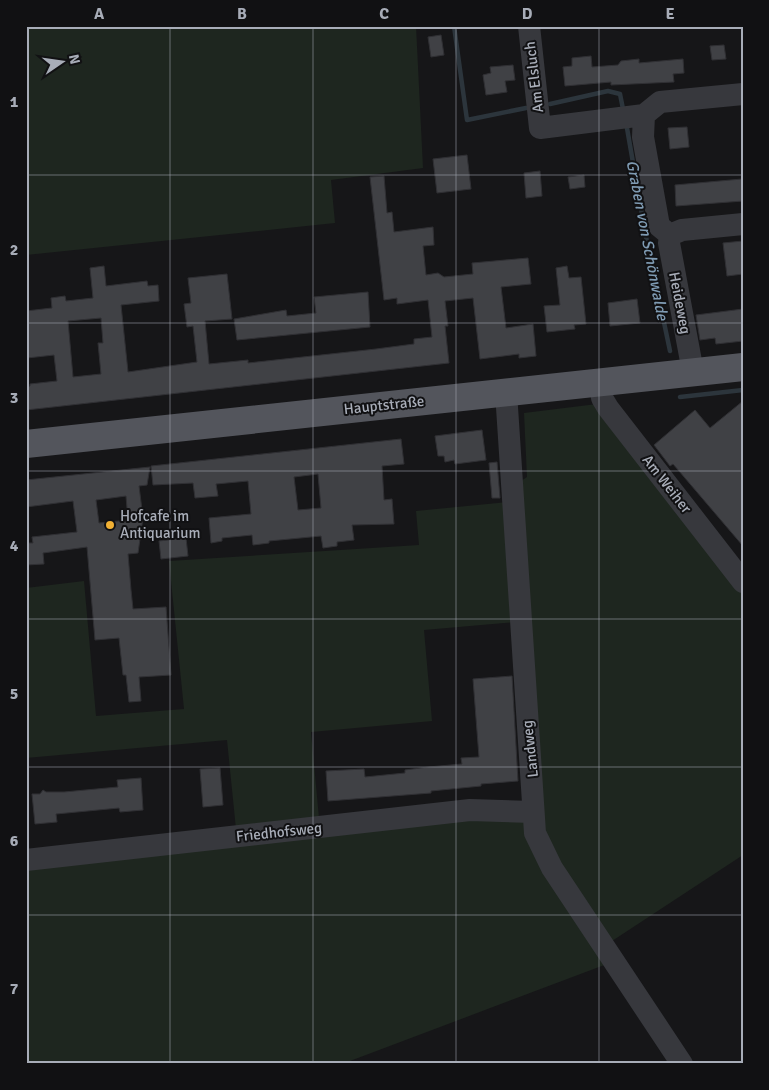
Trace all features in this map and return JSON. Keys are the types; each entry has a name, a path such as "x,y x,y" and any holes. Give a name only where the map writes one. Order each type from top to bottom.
{"main road":[{"name":"Hauptstraße","path":"26,444 743,367"}],"street":[{"name":"Am Elsluch","path":"528,26 540,128 644,115"},
{"path":"644,115 660,102 743,94"},
{"name":"Heideweg","path":"644,115 643,137 659,226 670,235 669,243 693,372"},
{"path":"670,235 682,230 743,224"},
{"name":"Am Weiher","path":"600,382 602,398 608,408 743,582"},
{"name":"Landweg","path":"506,392 527,738 534,793 532,812 535,833 552,868 682,1064"},
{"name":"Friedhofsweg","path":"26,860 470,810 532,812"}],"shaded area":[{"path":"26,26 416,26 423,168 331,180 335,223 26,255"},
{"path":"597,404 743,591 743,855 609,943 535,833 515,485 527,477 524,413"},
{"path":"508,502 516,622 424,630 432,721 311,732 319,818 236,829 227,740 26,758 26,588 84,581 96,716 184,709 169,561 419,545 416,511"},
{"path":"531,814 607,964 342,1064 26,1064 26,865"}],"building":[{"path":"441,35 444,55 431,57 428,37"},
{"path":"724,45 726,59 712,60 710,46"},
{"path":"591,56 592,67 618,65 621,61 639,59 639,63 683,59 684,73 673,74 674,82 611,85 611,82 565,86 563,67 572,66 572,58"},
{"path":"513,65 515,80 505,81 507,92 486,95 483,75 491,73 490,67"},
{"path":"687,127 689,147 670,149 668,128"},
{"path":"467,155 471,189 437,193 433,159"},
{"path":"540,171 542,196 526,198 524,173"},
{"path":"584,175 585,187 570,189 568,177"},
{"path":"384,176 387,213 392,212 394,232 433,227 434,245 423,246 426,275 438,273 444,277 473,274 472,263 528,258 531,284 501,287 506,328 533,324 536,356 519,358 519,354 480,359 473,298 445,301 448,326 445,326 449,363 26,410 26,387 30,386 30,384 57,381 54,355 27,358 26,311 52,308 51,298 65,296 66,301 93,298 90,268 104,266 106,286 147,281 148,286 158,285 159,301 121,305 128,372 197,362 193,326 187,327 184,304 191,303 188,278 227,274 232,319 205,321 209,364 248,360 248,363 376,349 414,344 414,339 432,337 428,300 397,304 397,298 384,300 370,177","holes":["101,318 103,343 98,343 101,374 73,377 68,321"]},
{"path":"742,179 743,201 676,206 675,185"},
{"path":"743,241 743,274 727,276 723,243"},
{"path":"567,266 569,278 581,277 586,324 574,325 575,329 547,332 544,306 560,305 556,268"},
{"path":"368,292 370,327 237,340 234,319 286,310 287,316 316,313 314,297"},
{"path":"637,299 640,323 610,326 608,303"},
{"path":"743,309 743,341 716,344 715,338 700,340 696,315"},
{"path":"743,401 743,546 673,464 670,466 654,445 695,410 710,428"},
{"path":"482,430 486,460 455,464 454,460 445,462 444,456 438,456 435,436"},
{"path":"401,439 404,464 382,466 384,500 392,499 394,524 352,525 354,540 337,542 337,546 323,548 321,536 269,541 269,543 253,545 252,535 222,538 222,541 211,543 209,518 251,514 248,481 216,484 218,496 195,498 193,483 153,485 151,466","holes":["318,474 321,508 298,510 294,477"]},
{"path":"497,462 500,498 492,498 489,463"},
{"path":"150,467 147,485 139,486 143,518 138,553 128,554 131,590 133,609 166,607 171,675 139,677 141,701 129,702 126,675 123,675 119,638 95,640 87,547 43,553 44,564 26,565 26,543 33,543 32,537 77,532 73,501 26,507 26,480","holes":["126,496 128,520 99,523 96,500"]},
{"path":"186,538 188,556 161,559 159,541"},
{"path":"512,676 518,781 481,784 481,786 431,791 431,793 328,801 326,771 364,769 365,777 405,773 405,770 462,764 461,758 479,757 473,679"},
{"path":"220,768 223,805 203,807 200,769"},
{"path":"141,778 143,810 120,812 119,808 56,814 57,822 35,824 32,794 40,794 43,790 46,792 64,792 118,787 117,780"}],"waterway":[{"name":"Graben von Schönwalde","path":"454,26 467,120 526,108"},
{"name":"Graben von Schönwalde","path":"550,104 608,91 620,94 623,109"},
{"name":"Graben von Schönwalde","path":"627,128 645,232 670,351"},
{"name":"Graben von Schönwalde","path":"680,397 743,390"}],"place":[{"name":"Hofcafe im Antiquarium","path":"110,525"}]}
